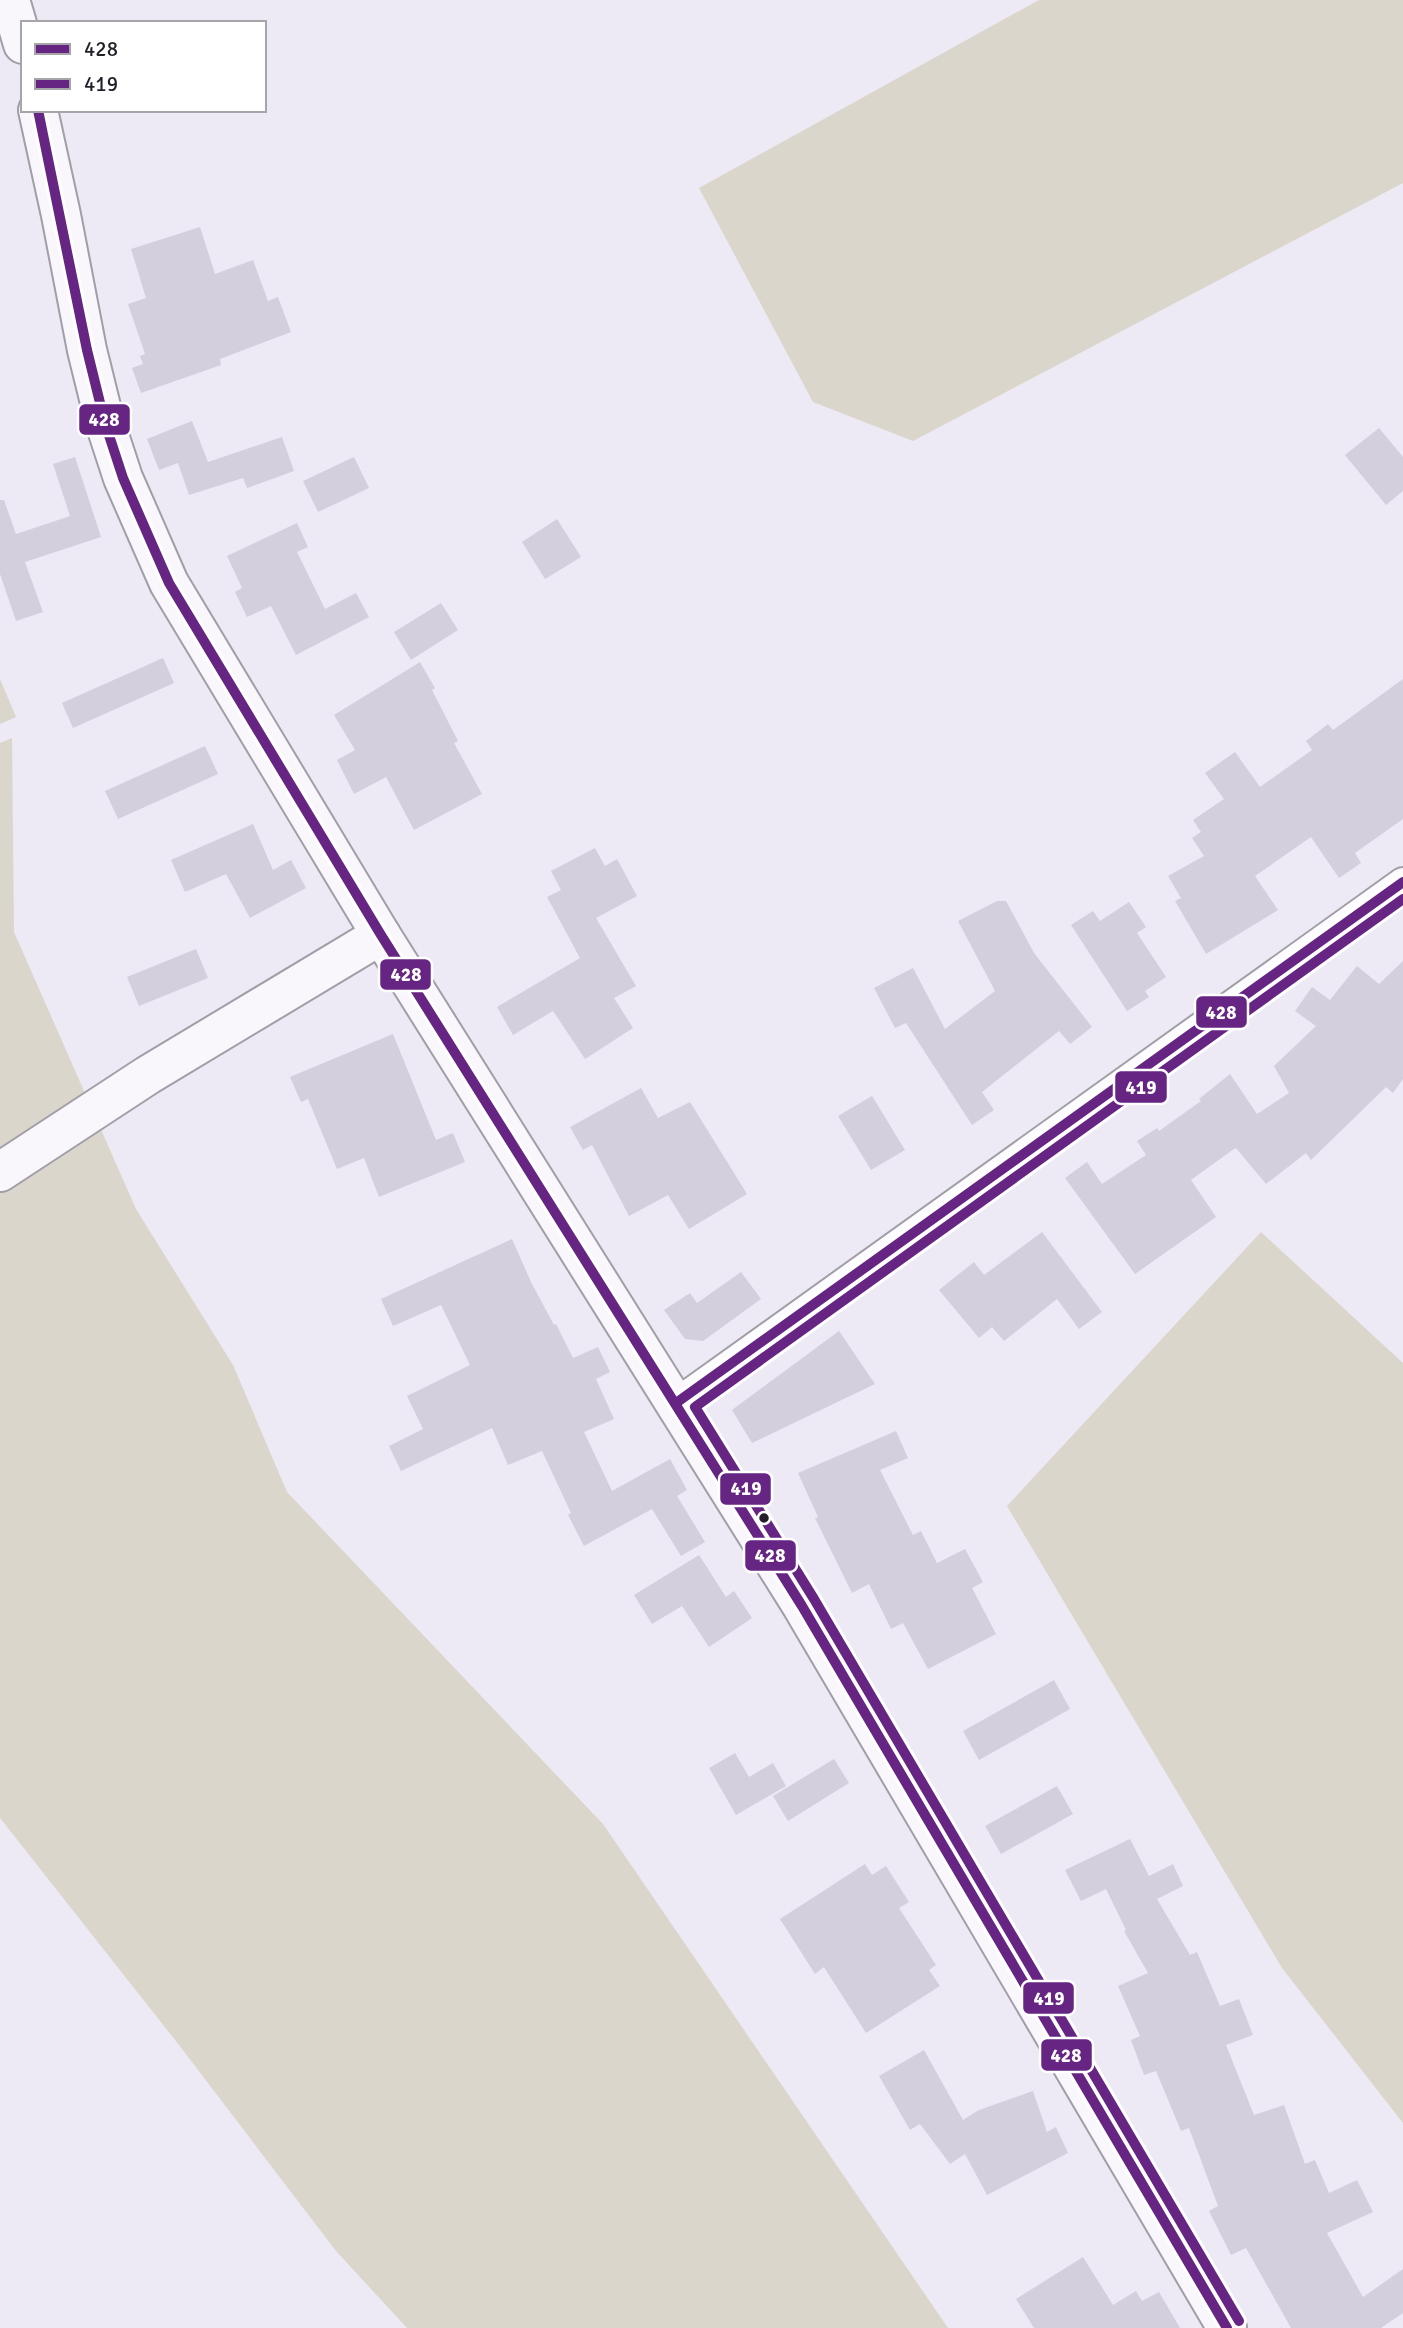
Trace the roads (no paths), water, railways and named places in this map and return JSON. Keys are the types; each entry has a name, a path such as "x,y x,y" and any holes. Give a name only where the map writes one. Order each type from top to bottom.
{"main road":[{"path":"10,0 21,37"},
{"path":"38,112 87,350 119,467 169,583 381,935 802,1606 1227,2328"},
{"path":"0,1172 148,1075 381,935"}],"street":[{"path":"676,1403 1403,882"}]}
